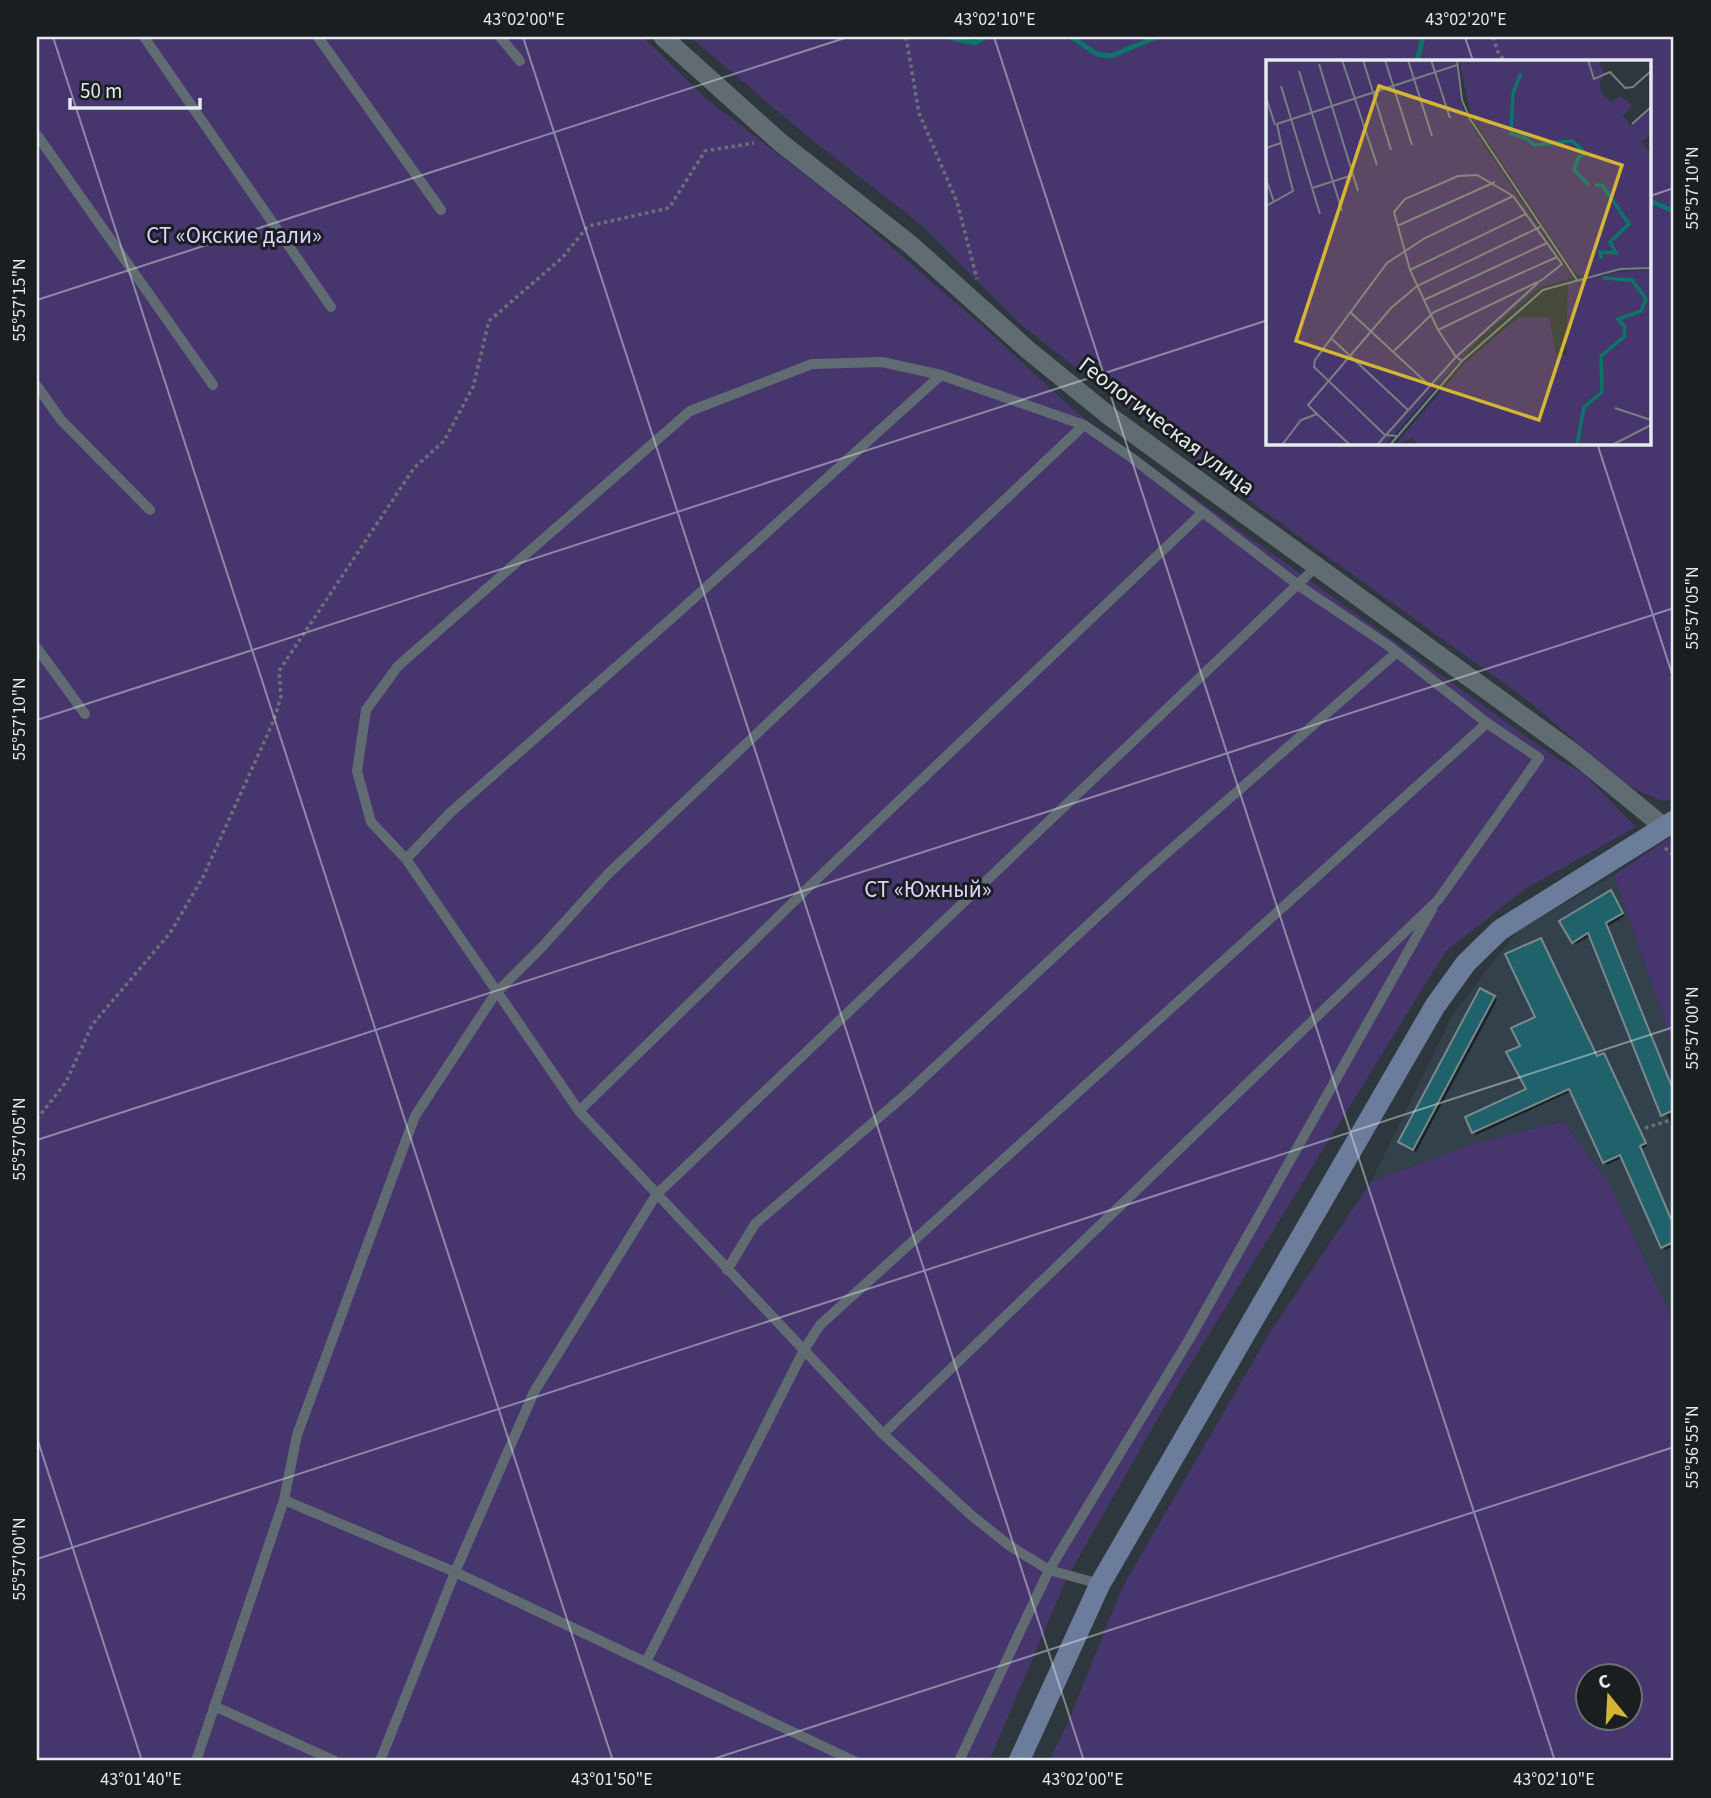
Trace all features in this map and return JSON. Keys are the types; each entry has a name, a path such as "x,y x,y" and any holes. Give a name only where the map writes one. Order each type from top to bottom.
{"street":[{"name":"Геологическая улица","path":"663,37 781,143 911,245 1108,415 1669,824"},
{"path":"1019,1761 1100,1584 1435,1006 1466,962 1500,930 1669,824"}],"lane":[{"path":"144,37 331,307"},
{"path":"318,37 441,210"},
{"path":"500,37 520,61"},
{"path":"37,135 213,385"},
{"path":"958,1761 1049,1570 1191,1338 1438,900 1539,758 1487,723 1396,652 1298,585 1132,458 1084,425 941,375 882,362 812,364 690,411 398,666 366,710 357,771 371,822 406,859 579,1111 883,1434 971,1515 1010,1546 1049,1570 1100,1584"},
{"path":"406,859 451,812 672,618 941,375"},
{"path":"37,386 61,420 150,510"},
{"path":"196,1761 284,1500 297,1435 415,1116 496,993 608,874 1084,425"},
{"path":"579,1111 817,879 1202,513"},
{"path":"380,1761 455,1572 534,1392 656,1195 1316,567"},
{"path":"37,648 85,714"},
{"path":"727,1270 755,1224 905,1095 1145,872 1396,652"},
{"path":"646,1662 804,1350 820,1325 1487,723"},
{"path":"883,1434 1438,900"},
{"path":"284,1500 455,1572 854,1761"},
{"path":"214,1706 335,1761"}],"path":[{"path":"905,37 919,113 957,202 985,311"},
{"path":"1493,37 1499,55 1505,60"},
{"path":"37,1119 66,1082 92,1025 170,933 203,877 274,720 281,696 279,671 414,468 444,441 472,387 489,321 563,257 587,226 669,208 705,151 750,143 781,143"},
{"path":"1645,1128 1674,1119"}],"shaded area":[{"path":"1614,875 1674,1049 1674,1323 1609,1183 1563,1121 1469,1145 1371,1182 1452,1016 1497,957 1520,929"}],"green space":[{"name":"СТ «Южный»","path":"37,37 643,37 704,97 835,198 987,330 1076,412 1556,758 1583,773 1636,827 1525,889 1445,952 1169,1399 1067,1578 989,1761 37,1761"},
{"path":"690,37 1674,37 1674,800 1661,801 1629,786 1523,697 1208,471 1020,324 920,224 807,136"},
{"path":"1674,835 1674,1049 1614,875"},
{"path":"1563,1121 1609,1183 1674,1323 1674,1761 1049,1761 1067,1725 1122,1588 1272,1329 1371,1182 1469,1145"}],"building":[{"path":"1611,890 1623,913 1606,923 1674,1092 1674,1110 1661,1116 1588,933 1572,943 1559,921"},
{"path":"1541,938 1597,1056 1604,1053 1646,1143 1640,1146 1674,1226 1674,1242 1661,1248 1620,1155 1603,1163 1569,1089 1472,1133 1465,1117 1526,1089 1506,1052 1520,1046 1511,1028 1535,1017 1505,954"},
{"path":"1480,988 1495,996 1413,1150 1398,1142"}],"waterway":[{"path":"948,37 975,43 986,37"},
{"path":"1071,37 1097,54 1111,56 1157,37"},
{"path":"1417,60 1423,37"},
{"path":"1652,202 1674,211"}],"park label":[{"name":"СТ «Окские дали»","path":"234,235"}]}
